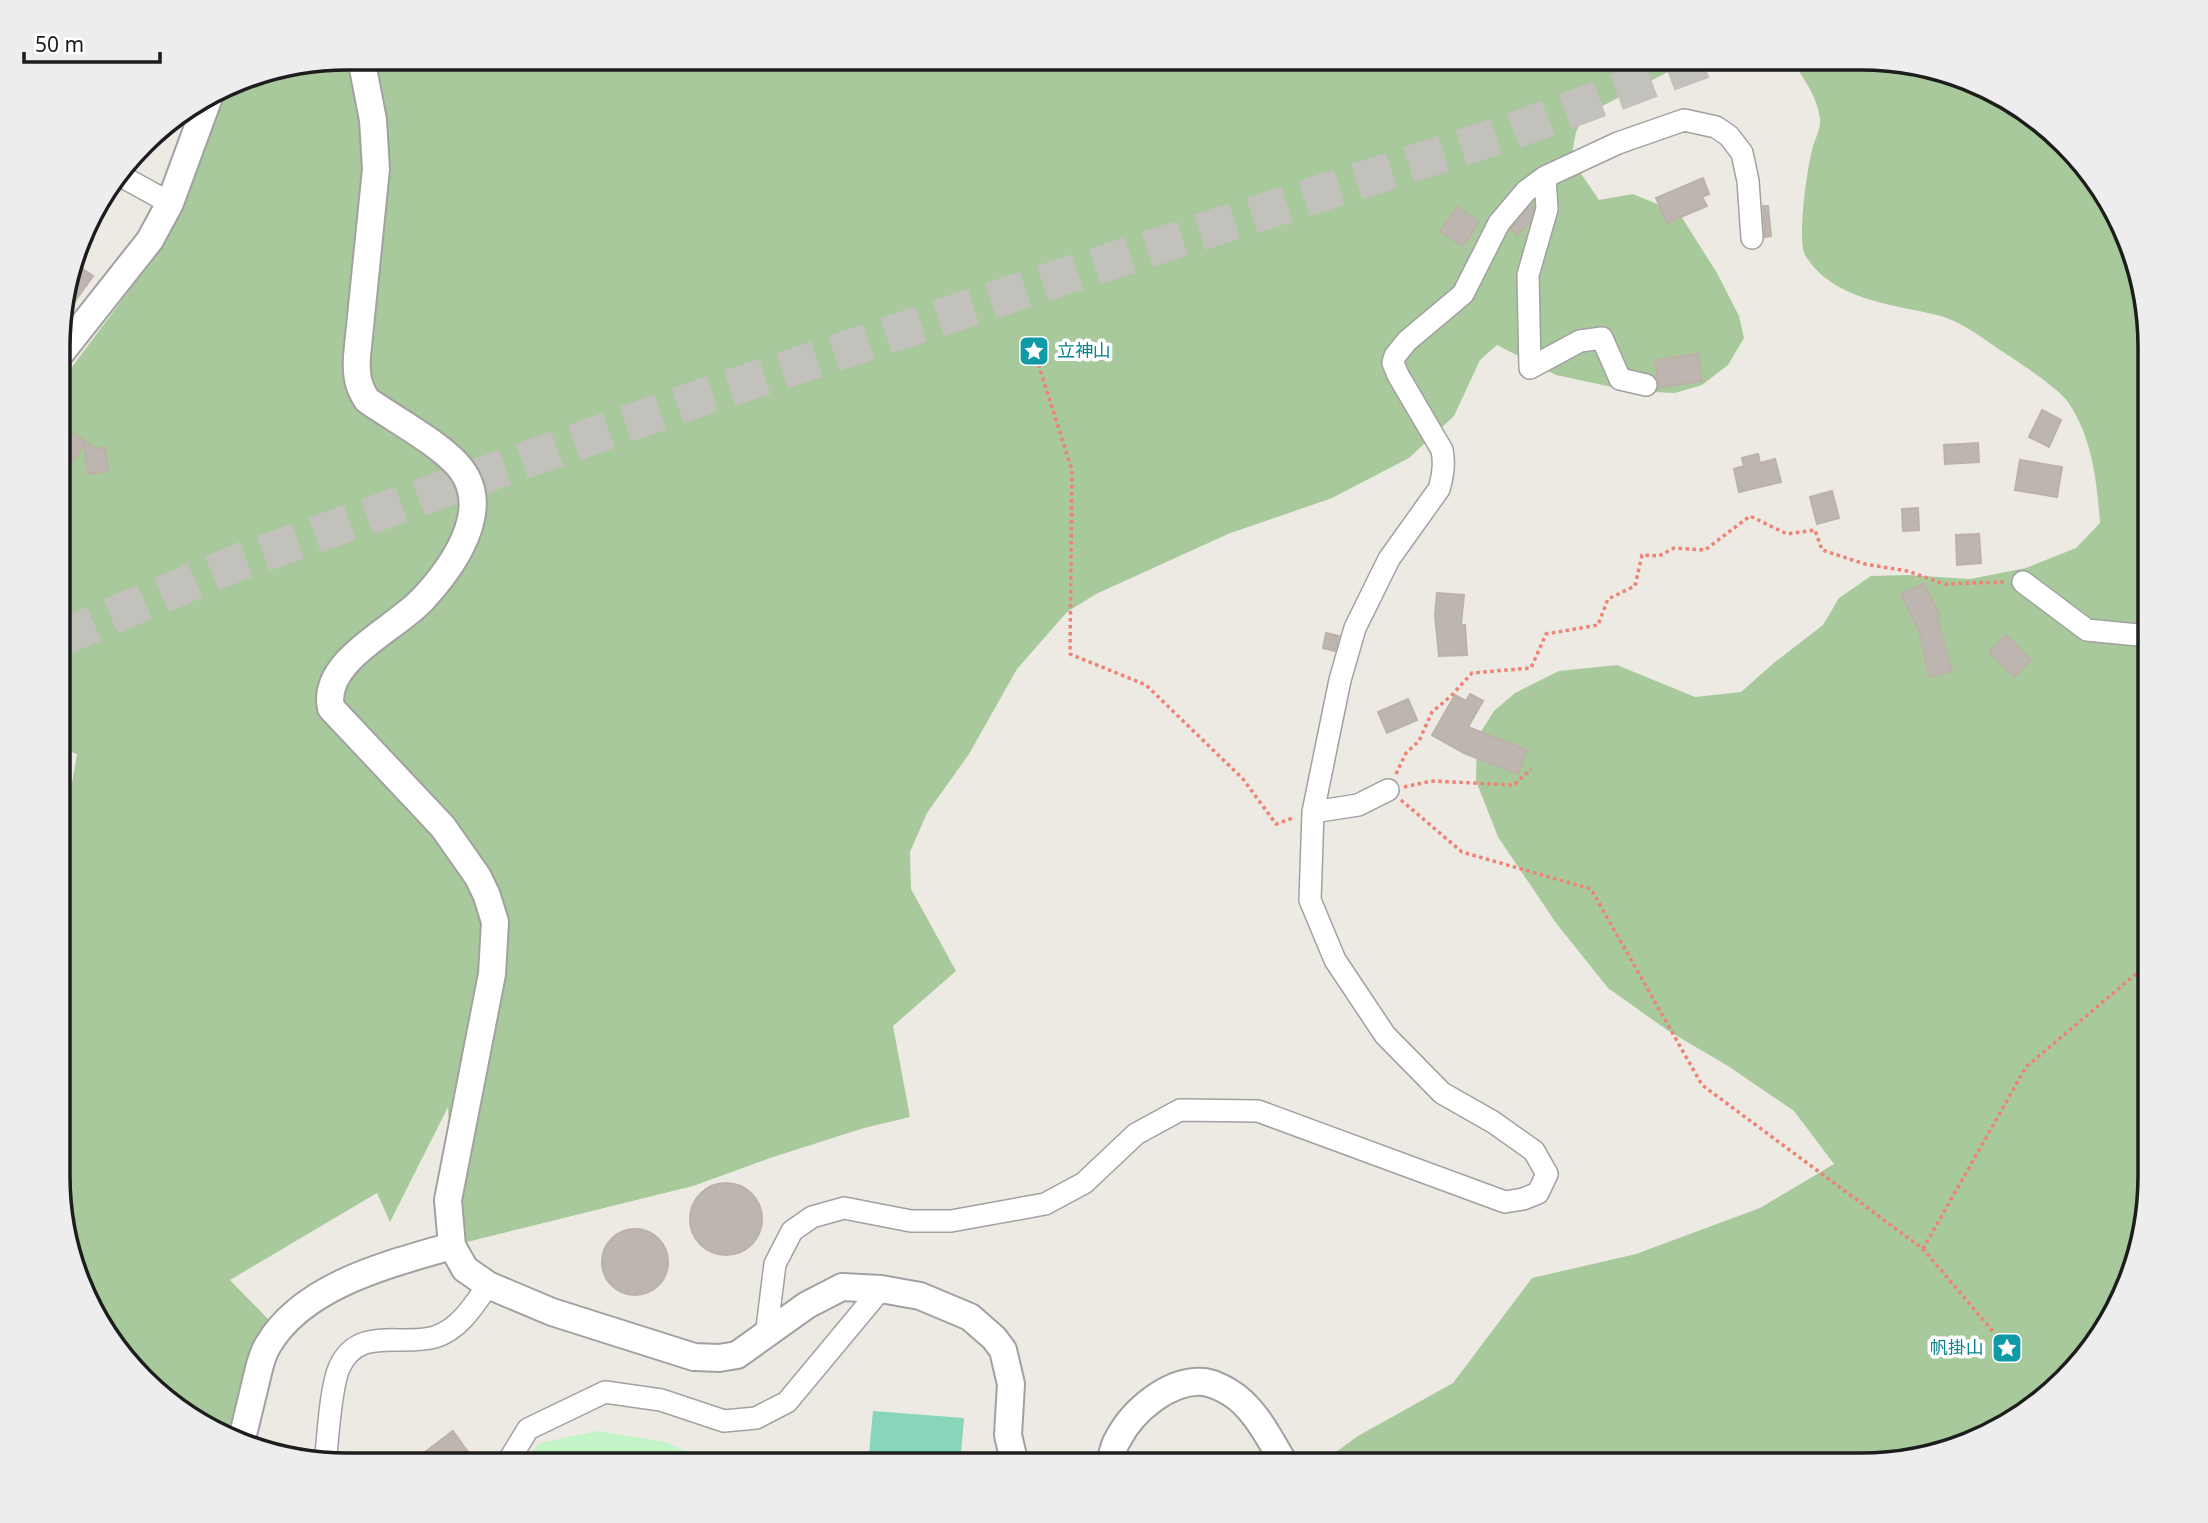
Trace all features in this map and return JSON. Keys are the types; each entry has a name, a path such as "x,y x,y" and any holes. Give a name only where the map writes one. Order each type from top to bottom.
{"street":[{"path":"363,70 373,120 376,169 357,356 359,388 367,400 447,454 460,467 471,484 472,510 466,538 452,561 421,600 349,660 334,678 328,696 331,708 443,827 478,877 495,922 492,974 448,1200 452,1246 465,1269 488,1285 552,1312 694,1357 719,1358 737,1355 807,1306 842,1287 881,1289 920,1296 970,1317 1003,1350 1011,1384 1008,1436 1012,1453"},
{"path":"70,341 150,240 170,203 204,109"},
{"path":"766,1336 775,1264 792,1231 812,1217 844,1208 911,1221 951,1221 1045,1204 1084,1183 1136,1134 1180,1110 1258,1111 1505,1202 1538,1193 1546,1174 1534,1151 1493,1122 1442,1093 1385,1035 1335,960 1310,900 1313,812 1340,680 1355,628 1389,559 1439,489 1442,479 1442,450 1393,363 1407,341 1463,294 1499,223 1526,191 1545,177 1618,143 1684,120 1716,127 1729,136 1742,153 1748,181 1752,238"},
{"path":"1545,177 1547,209 1528,275 1530,368 1580,341 1602,338 1620,379 1646,385"},
{"path":"126,179 170,203"},
{"path":"2022,582 2087,630 2138,635"},
{"path":"1313,812 1358,805 1388,790"},
{"path":"244,1433 263,1355 290,1318 309,1302 339,1284 452,1246"},
{"path":"327,1452 335,1385 339,1368 349,1352 372,1339 436,1336 455,1326 488,1285"},
{"path":"513,1453 528,1429 606,1392 661,1400 724,1421 756,1418 787,1402 881,1289"},
{"path":"1113,1453 1117,1440 1141,1408 1181,1384 1206,1382 1231,1393 1256,1417 1278,1453"}],"path":[{"path":"1034,351 1072,470 1070,654 1146,685 1243,779 1276,824 1313,812"},
{"path":"1388,790 1406,753 1419,741 1432,712 1472,673 1531,668 1546,634 1598,625 1608,599 1635,586 1642,555 1659,556 1674,548 1705,550 1751,516 1787,534 1815,530 1822,550 1865,564 1907,571 1945,584 2022,582"},
{"path":"1388,790 1431,780 1514,785 1531,769"},
{"path":"1388,790 1462,852 1591,889 1702,1085 1923,1249 2007,1348"},
{"path":"1923,1249 2026,1068 2138,972"}],"green space":[{"path":"347,70 1672,70 1585,115 1576,132 1571,159 1599,200 1633,194 1679,213 1717,273 1739,316 1744,338 1728,365 1702,385 1675,393 1631,391 1556,375 1497,345 1480,360 1454,416 1409,458 1332,498 1228,534 1096,594 1067,612 1017,669 969,754 927,813 910,852 911,889 956,971 893,1026 910,1117 864,1128 693,1186 455,1245 448,1107 390,1222 377,1193 230,1280 269,1320 240,1431 208,1416 164,1384 127,1345 107,1315 79,1248 72,1213 70,1176 70,794 77,754 70,752 70,370 134,284 193,174 220,101 275,79 310,72"},
{"path":"1798,70 1898,72 1933,79 2000,107 2044,139 2081,178 2109,224 2129,275 2136,310 2138,347 2138,1176 2136,1213 2129,1248 2101,1315 2081,1345 2057,1372 2030,1396 2000,1416 1933,1444 1898,1451 1861,1453 1335,1453 1358,1436 1453,1383 1532,1278 1636,1254 1760,1208 1834,1164 1794,1111 1728,1066 1667,1030 1608,988 1556,923 1498,837 1476,781 1477,738 1494,711 1515,693 1559,671 1617,665 1695,697 1741,692 1823,625 1839,598 1871,576 1970,579 2026,568 2076,548 2100,523 2095,475 2083,430 2068,402 2055,389 1964,326 1941,316 1884,304 1848,291 1831,282 1805,255 1802,235 1804,204 1810,159 1820,119 1813,95"},
{"path":"873,1411 964,1418 961,1453 869,1453"},
{"path":"597,1431 666,1442 689,1453 530,1453 540,1443"}],"building":[{"path":"1703,178 1709,194 1702,197 1707,206 1667,223 1656,198"},
{"path":"1531,205 1534,208 1530,222 1517,235 1511,229"},
{"path":"1763,206 1768,206 1771,236 1765,237"},
{"path":"1457,207 1479,222 1463,246 1440,231"},
{"path":"81,268 93,276 75,301 75,293"},
{"path":"1698,354 1702,381 1659,387 1655,360"},
{"path":"2042,410 2061,420 2049,447 2029,437"},
{"path":"70,431 96,449 105,447 108,471 88,474 84,444 70,465"},
{"path":"1978,443 1979,462 1945,464 1944,445"},
{"path":"1758,454 1760,463 1775,459 1781,482 1739,492 1734,469 1744,466 1742,458"},
{"path":"2020,460 2062,467 2057,497 2015,490"},
{"path":"1832,491 1839,518 1817,524 1810,497"},
{"path":"1918,508 1919,530 1903,531 1902,509"},
{"path":"1979,534 1981,563 1957,565 1956,535"},
{"path":"1924,583 1940,617 1937,619 1952,671 1929,677 1919,631 1901,594"},
{"path":"1437,593 1464,595 1461,625 1465,625 1467,655 1439,656 1435,615"},
{"path":"1326,633 1339,636 1335,651 1323,648"},
{"path":"2006,635 2031,660 2014,677 1989,652"},
{"path":"1470,694 1483,701 1468,727 1527,750 1518,774 1464,753 1432,735 1455,695 1466,701"},
{"path":"1408,699 1417,720 1387,733 1378,712"},
{"path":"726,1183 746,1189 756,1199 762,1219 756,1239 746,1249 726,1255 706,1249 696,1239 690,1219 696,1199 706,1189"},
{"path":"629,1229 641,1229 653,1234 663,1244 668,1262 666,1275 653,1290 641,1295 629,1295 617,1290 607,1280 602,1268 602,1256 607,1244 617,1234"},
{"path":"453,1431 469,1453 424,1453"}],"tunnel":[{"path":"70,634 239,562 694,400 1510,132 1677,70"}],"place":[{"name":"立神山","path":"1034,351"},
{"name":"帆掛山","path":"2007,1348"}]}
